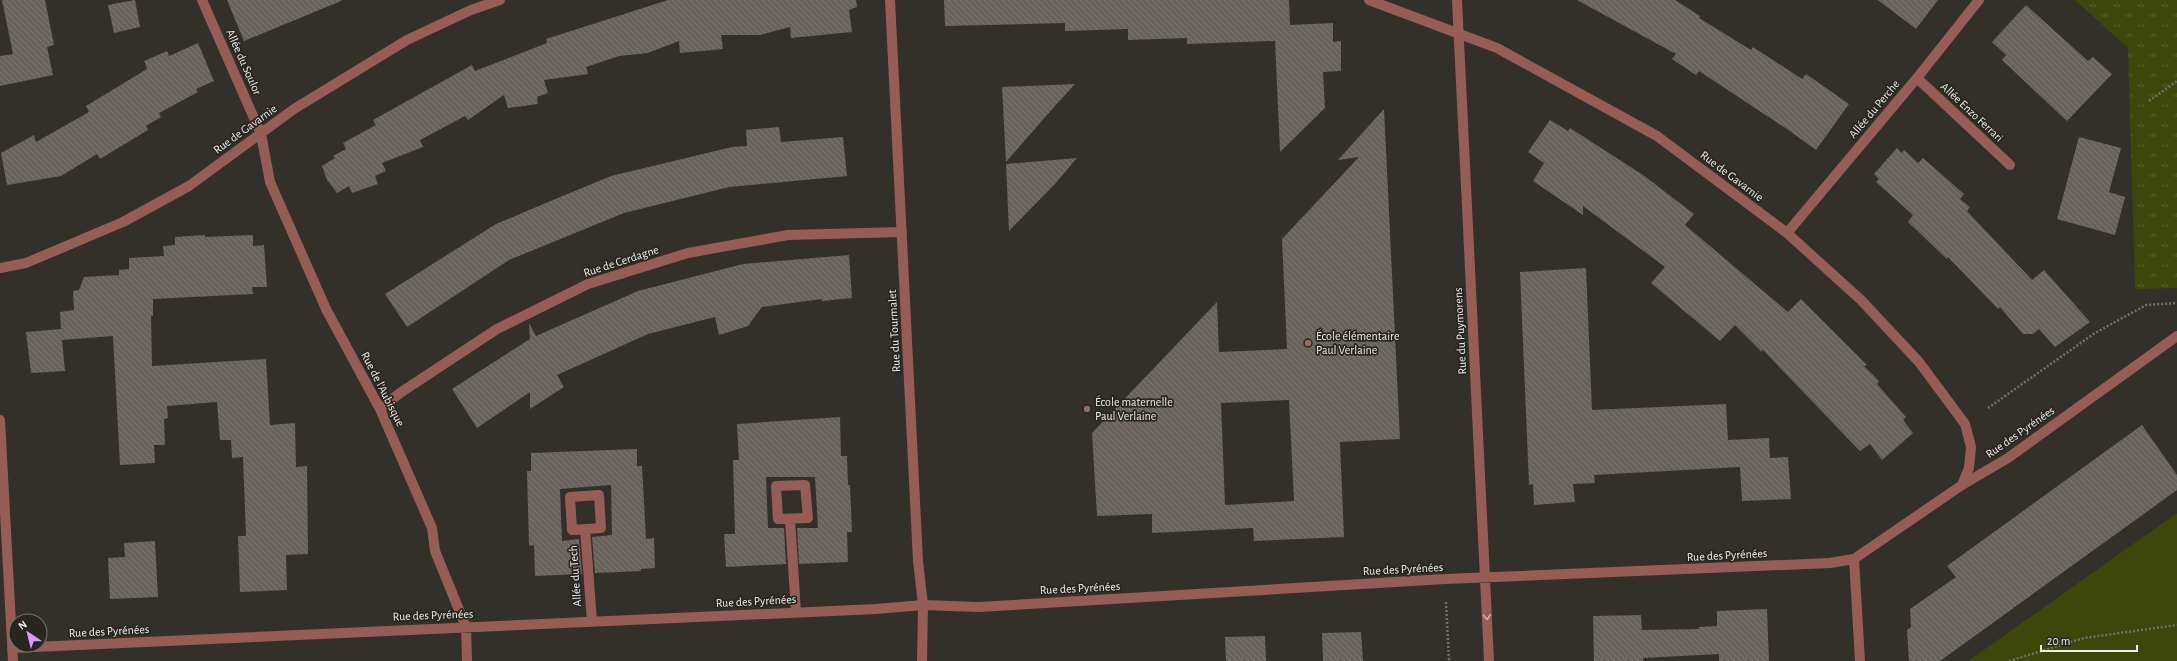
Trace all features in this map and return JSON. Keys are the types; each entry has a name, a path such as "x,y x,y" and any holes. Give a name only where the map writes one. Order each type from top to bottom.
{"street":[{"name":"Allée du Soulor","path":"202,0 261,134"},
{"name":"Rue de Gavarnie","path":"0,268 26,263 123,222 189,186 294,109 407,40 471,10 500,0"},
{"name":"Rue du Tourmalet","path":"890,0 918,560 923,605 922,661"},
{"name":"Rue de Gavarnie","path":"1369,0 1459,36 1497,48 1657,136 1787,233 1861,300 1919,362 1965,424 1971,447 1969,468 1962,486"},
{"name":"Rue du Puymorens","path":"1457,0 1489,661"},
{"name":"Allée du Perche","path":"1787,233 1917,78 1979,0"},
{"name":"Allée Enzo Ferrari","path":"1917,78 2010,165"},
{"name":"Rue de l'Aubisque","path":"261,134 270,182 326,309 380,409 432,528 435,551 466,626 467,661"},
{"name":"Rue de Cerdagne","path":"380,409 497,329 588,284 688,253 788,235 902,232"},
{"name":"Rue des Pyrénées","path":"48,646 466,626 876,609 923,605 973,607 1445,579 1830,563 1854,559 1962,486 2008,458 2177,336"},
{"path":"0,420 10,613"},
{"path":"790,519 796,612"},
{"name":"Allée du Tech","path":"585,530 592,621"},
{"path":"1854,559 1860,661"}],"path":[{"path":"2149,101 2177,81"},
{"path":"1988,408 2095,333 2146,305 2177,303"},
{"path":"1445,579 1449,661"},
{"path":"2009,661 2084,638 2177,625"}],"green space":[{"path":"2075,0 2177,0 2177,288 2135,289 2128,48"},
{"path":"2177,513 2177,661 1968,661"}],"building":[{"path":"2,0 45,0 54,45 47,47 53,75 0,86 0,56 13,54"},
{"path":"135,0 140,27 114,33 108,5"},
{"path":"227,0 341,0 341,1 244,41"},
{"path":"668,0 856,0 857,7 849,10 852,32 791,38 790,27 760,35 721,35 723,49 680,53 679,41 648,53 619,56 586,67 588,74 544,80 548,93 537,97 538,104 508,108 504,95 468,120 465,116 420,140 423,147 382,163 386,171 375,176 378,184 352,193 349,186 337,193 327,180 322,166 335,158 333,156 346,149 343,143 376,125 373,120 472,65 475,71 547,43 546,39"},
{"path":"944,0 1289,0 1290,25 1333,23 1333,42 1341,41 1341,71 1323,72 1325,108 1280,152 1275,41 1187,44 1187,38 1128,40 1128,29 1065,31 1065,23 945,26"},
{"path":"1577,0 1675,0 1700,16 1699,18 1751,50 1753,47 1802,79 1806,74 1849,104 1816,150 1699,71 1696,75 1672,59 1676,54"},
{"path":"1878,0 1938,0 1916,29"},
{"path":"2026,5 2088,61 2093,57 2112,74 2067,121 2002,60 2006,55 1992,42"},
{"path":"198,43 214,81 196,89 198,92 159,113 161,117 146,126 148,130 100,159 97,154 61,176 7,185 1,153 34,135 36,142 89,112 86,106 147,69 144,61 167,51 169,56"},
{"path":"1075,84 1054,107 1006,162 1002,87"},
{"path":"1384,109 1400,439 1340,442 1344,537 1254,541 1253,528 1152,533 1152,514 1097,516 1092,433 1217,302 1219,352 1287,349 1282,239 1359,157 1338,160","holes":["1289,400 1294,501 1225,505 1221,403"]},
{"path":"1550,120 1568,131 1570,128 1643,175 1694,214 1685,225 1788,312 1801,299 1867,365 1864,366 1879,381 1877,384 1906,417 1903,420 1913,433 1882,460 1870,444 1860,451 1762,349 1762,352 1735,325 1720,341 1651,283 1665,267 1583,206 1583,215 1533,181 1544,163 1528,152"},
{"path":"779,127 781,142 843,137 847,176 729,187 624,213 509,260 407,327 385,294 496,224 611,176 732,147 747,146 746,130"},
{"path":"2079,137 2121,148 2109,192 2125,197 2115,235 2057,219"},
{"path":"1897,148 1902,153 1904,150 1918,163 1923,158 1964,194 1960,199 1970,207 1967,211 2032,280 2044,270 2090,322 2055,347 2039,329 2033,334 2023,334 2000,307 1998,309 1948,257 1947,259 1908,222 1913,215 1876,182 1879,179 1874,174"},
{"path":"1077,158 1054,185 1009,231 1006,164"},
{"path":"205,235 205,237 253,235 253,246 264,245 267,287 252,287 253,294 153,299 153,316 151,316 152,366 266,359 270,425 295,423 296,467 307,466 308,554 286,555 287,590 240,592 238,536 246,536 243,457 232,458 231,440 220,440 217,402 167,406 168,418 164,419 165,445 154,445 155,463 120,465 113,336 62,340 65,371 31,373 26,332 61,329 60,312 74,310 73,291 79,290 84,277 119,275 119,270 129,269 129,258 164,256 163,246 175,245 175,237"},
{"path":"849,255 852,298 822,301 822,299 762,307 748,326 719,335 715,317 648,334 557,375 564,387 530,409 530,392 477,428 452,389 530,339 529,323 536,336 638,291 743,264"},
{"path":"1586,268 1592,410 1726,404 1728,440 1769,438 1770,458 1788,457 1791,499 1742,501 1740,467 1594,475 1595,483 1573,484 1575,502 1534,505 1533,484 1529,485 1520,272"},
{"path":"840,417 841,456 847,456 848,485 850,485 852,532 847,532 848,562 799,564 797,528 818,528 815,477 766,477 768,528 784,528 786,564 726,567 724,534 735,534 733,460 739,460 737,424"},
{"path":"2142,425 2177,475 2177,490 1940,661 1909,661 1907,630 1911,627 1910,609 1956,577 1947,566"},
{"path":"637,449 637,466 642,466 646,539 654,538 655,568 641,569 641,571 595,573 592,537 612,535 611,485 560,489 562,541 579,539 582,574 535,576 534,545 529,546 527,471 531,471 531,453"},
{"path":"155,541 158,597 110,599 108,558 125,557 124,543"},
{"path":"1767,609 1769,661 1719,661 1719,654 1643,658 1643,661 1594,661 1593,616 1641,615 1642,630 1699,629 1699,627 1717,626 1717,611"},
{"path":"1361,632 1363,661 1323,661 1322,633"},
{"path":"1265,636 1266,661 1226,661 1225,637"}],"place":[{"name":"École élémentaire Paul Verlaine","path":"1308,343"},
{"name":"École maternelle Paul Verlaine","path":"1087,409"}]}
